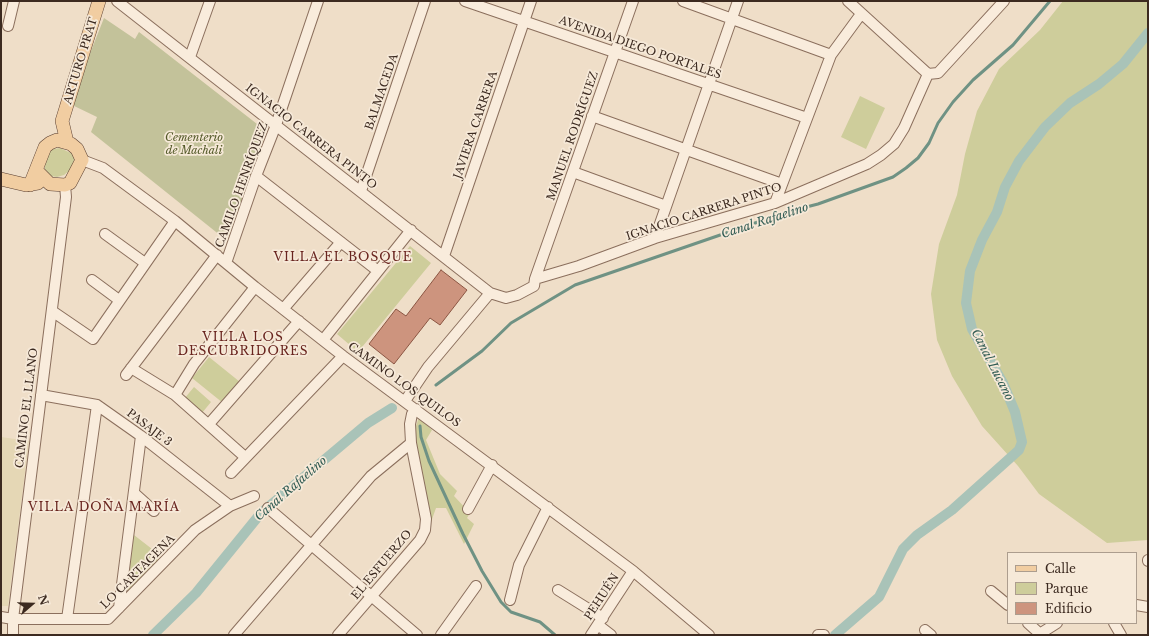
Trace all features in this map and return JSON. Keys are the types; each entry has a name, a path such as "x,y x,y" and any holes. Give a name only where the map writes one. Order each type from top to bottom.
{"main road":[{"name":"ARTURO PRAT","path":"30,185 45,147 50,143 57,126 62,121 99,1"},
{"path":"62,121 67,142"},
{"path":"36,170 45,180 58,186 65,185 70,183 82,160 77,149 67,142 57,140 50,143"},
{"path":"1,179 30,185 45,180"}],"street":[{"path":"8,26 14,1"},
{"name":"IGNACIO CARRERA PINTO","path":"117,1 490,293 506,298 517,295 534,286 535,279 579,266 655,238 775,203 867,164 882,156 894,144 904,128 933,73 1004,1"},
{"path":"190,57 210,1"},
{"name":"CAMILO HENRÍQUEZ","path":"226,263 256,176 276,125 318,1"},
{"name":"BALMACEDA","path":"361,191 425,1"},
{"name":"AVENIDA DIEGO PORTALES","path":"465,1 807,118"},
{"name":"JAVIERA CARRERA","path":"444,256 531,1"},
{"name":"MANUEL RODRÍGUEZ","path":"535,279 633,1"},
{"path":"683,1 831,55"},
{"path":"655,238 738,1"},
{"path":"848,1 861,14 933,73"},
{"path":"775,203 831,55 861,14"},
{"path":"592,116 782,184"},
{"name":"CAMINO LOS QUILOS","path":"82,160 103,168 175,221 255,287 284,308 343,356 633,571 709,635"},
{"path":"573,172 666,206"},
{"path":"256,176 378,271"},
{"name":"CAMINO EL LLANO","path":"13,635 13,619 66,197 65,185"},
{"path":"52,311 92,339 175,221"},
{"path":"323,340 411,230"},
{"path":"105,234 145,263"},
{"path":"284,308 341,242"},
{"path":"217,255 129,371 175,395 245,457"},
{"path":"92,280 119,300"},
{"path":"175,395 194,364 255,287"},
{"path":"405,401 428,367 490,293"},
{"path":"209,424 299,321"},
{"path":"231,473 343,356"},
{"name":"PASAJE 3","path":"41,395 97,405 141,436 230,506"},
{"path":"67,619 97,405"},
{"name":"EL ESFUERZO","path":"338,635 420,540 425,530 426,519 411,443 410,424 412,414 416,409"},
{"path":"119,608 141,436"},
{"path":"234,635 371,476 411,443"},
{"path":"468,510 492,465"},
{"path":"134,493 154,511"},
{"name":"LO CARTAGENA","path":"1,617 13,619 108,619 195,530 230,506 254,496"},
{"path":"510,600 519,565 548,507"},
{"path":"268,508 417,635"},
{"name":"PEHUÉN","path":"591,635 633,571"},
{"path":"441,635 476,586"},
{"path":"558,590 600,621 611,635"},
{"path":"991,590 1007,604"},
{"path":"1137,604 1148,607"},
{"path":"1029,624 1039,634 1055,624"},
{"path":"1115,624 1121,635"}],"shaded area":[{"path":"1,437 29,441 8,606 1,606"}],"green space":[{"path":"1063,1 1148,1 1148,540 1107,543 1039,494 1018,466 982,426 952,376 937,340 931,294 939,244 957,195 965,154 977,111 999,69 1040,30"},
{"name":"Cementerio de Machali","path":"104,18 135,39 139,32 266,131 229,236 221,236 91,132 97,117 70,104"},
{"path":"860,96 885,108 866,149 841,137"},
{"path":"60,148 73,154 75,158 70,170 64,175 57,177 51,176 45,170 44,162 48,153 53,149"},
{"path":"410,246 431,263 358,352 337,334"},
{"path":"209,357 240,382 223,403 192,378"},
{"path":"194,387 211,402 202,413 184,399"},
{"path":"419,417 432,430 426,440 440,474 457,491 454,496 470,513 467,518 474,524 464,544 446,508 436,508 431,522 415,437 415,429"},
{"path":"134,535 161,556 125,595"}],"building":[{"path":"441,270 467,290 440,325 430,318 394,364 369,344 396,309 406,316"}],"waterway":[{"name":"Canal Rafaelino","path":"436,385 482,351 511,323 575,285 787,212 818,204 893,177 918,158 929,143 938,123 953,102 973,80 1013,45 1050,1"},
{"name":"Canal Lucano","path":"835,635 879,597 903,549 917,535 952,510 1019,450 1022,442 1015,412 1003,383 972,329 966,303 970,271 982,240 997,212 1005,187 1019,161 1045,127 1070,103 1099,84 1123,64 1148,33"},
{"name":"Canal Rafaelino","path":"153,635 196,593 261,513 368,423 392,408"},
{"path":"420,426 421,437 429,461 463,534 482,571 501,602 511,612 540,622 555,635"}],"district":[{"name":"VILLA EL BOSQUE","path":"343,258"},
{"name":"VILLA LOS DESCUBRIDORES","path":"243,345"},
{"name":"VILLA DOÑA MARÍA","path":"104,508"}]}
